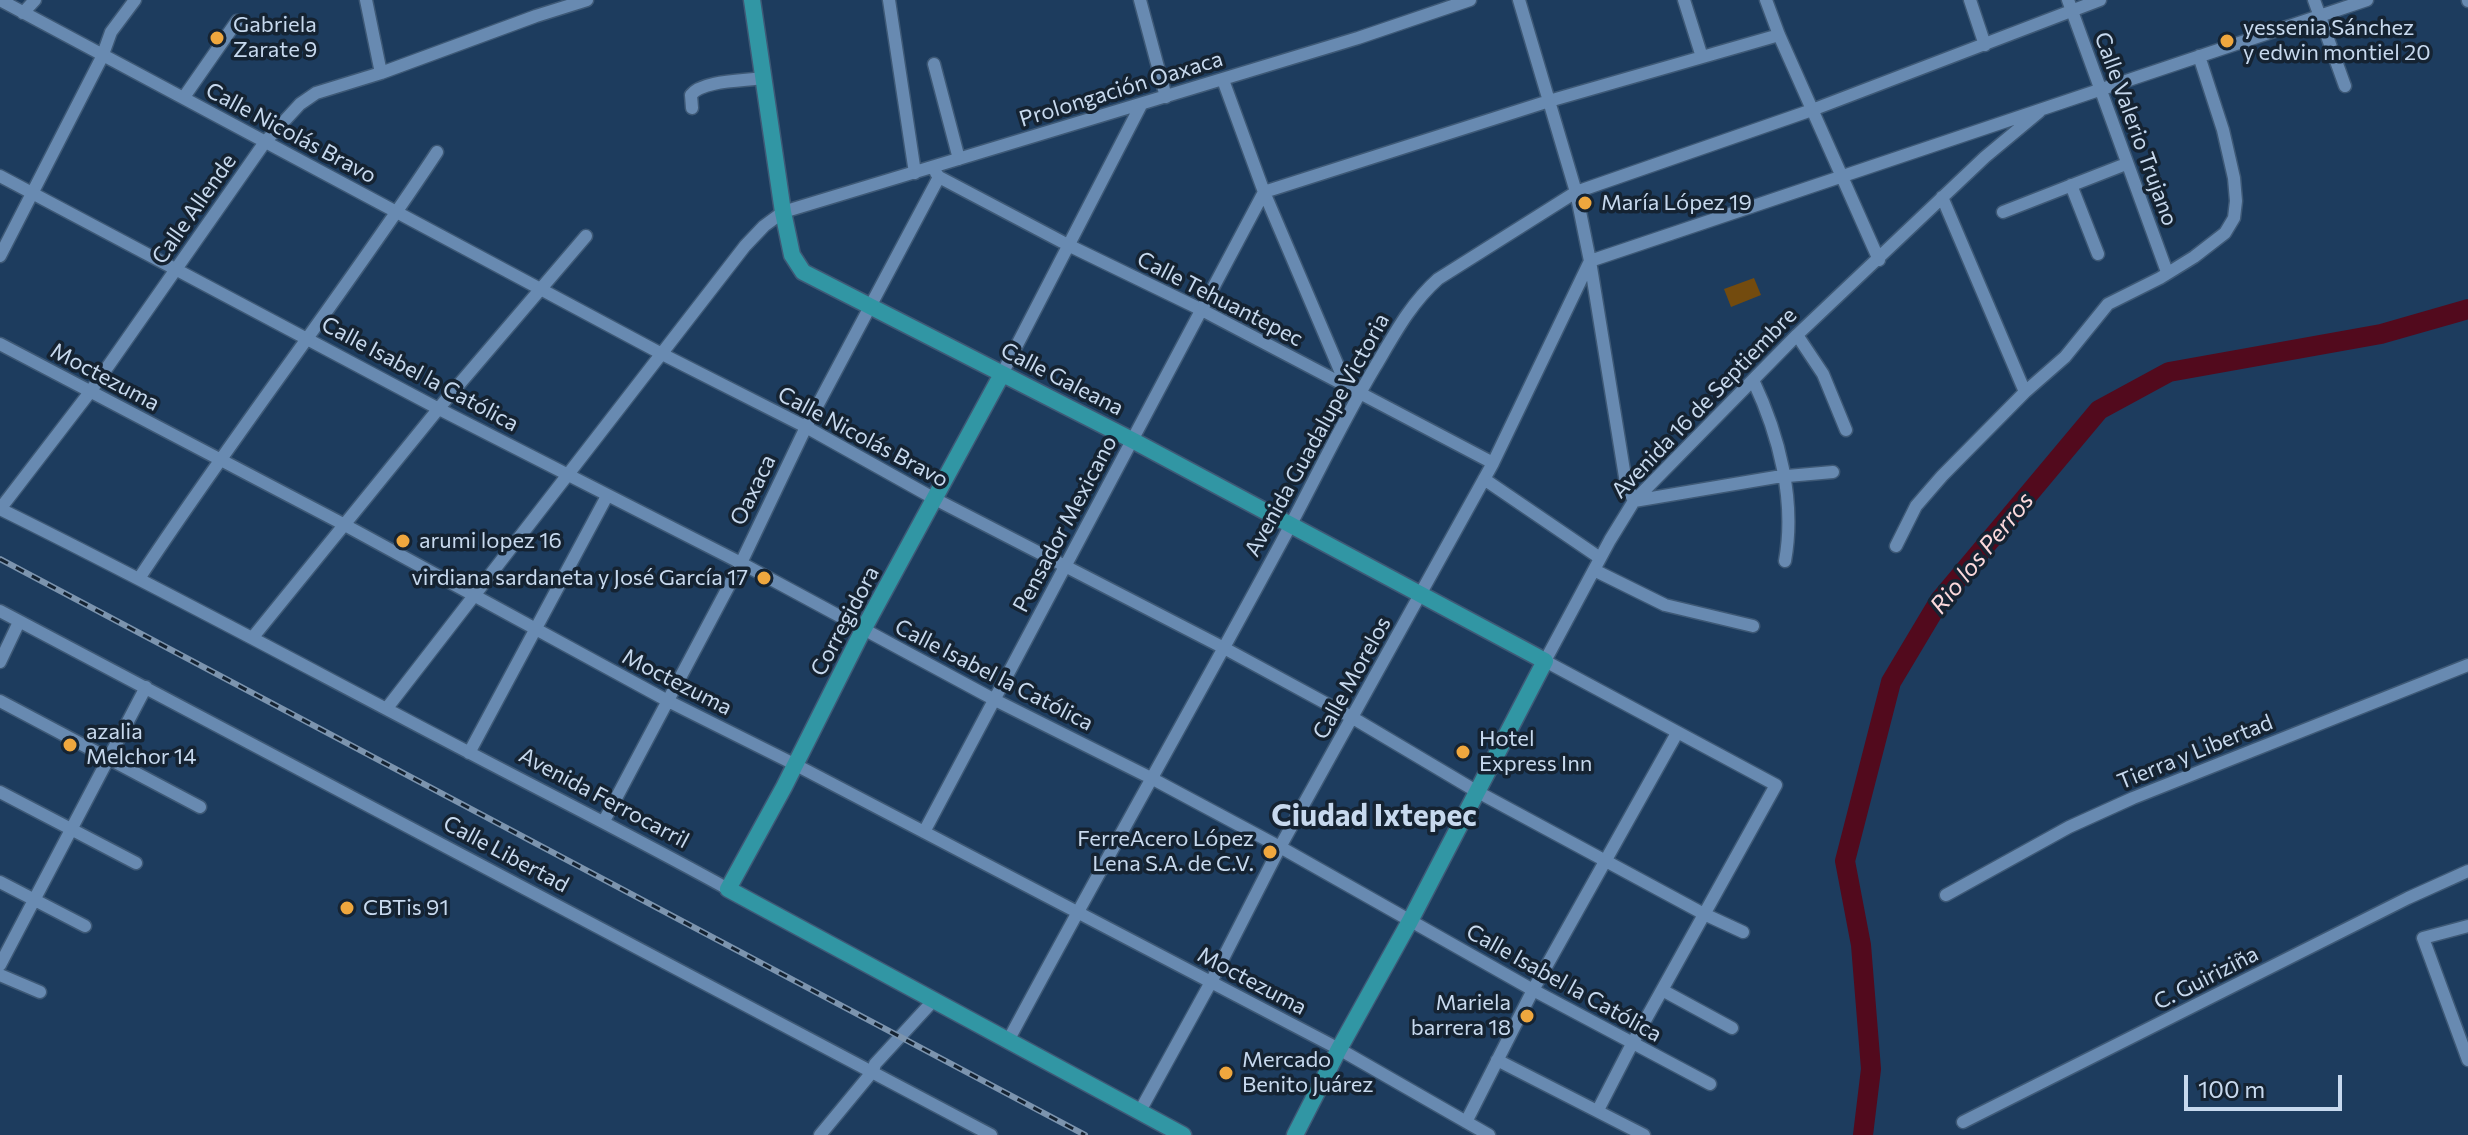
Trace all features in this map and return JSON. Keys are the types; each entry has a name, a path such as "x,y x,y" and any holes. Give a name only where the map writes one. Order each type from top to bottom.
{"main road":[{"name":"Calle Galeana","path":"752,0 783,212 792,255 803,272 1132,440 1545,661"},
{"name":"Corregidora","path":"728,889 796,765 863,630 1002,374"},
{"name":"Avenida 16 de Septiembre","path":"1295,1135 1545,661"},
{"name":"Avenida Ferrocarril","path":"728,889 1183,1135"}],"street":[{"name":"Calle Nicolás Bravo","path":"0,0 662,354 806,427 935,499 1224,648 1353,718 1476,791 1743,932"},
{"path":"23,13 35,0"},
{"path":"0,256 102,57 111,32 135,0"},
{"path":"366,0 381,73"},
{"name":"Calle Allende","path":"0,509 90,392 265,142 300,104 316,93 587,0"},
{"path":"889,0 915,173"},
{"path":"1140,0 1166,97"},
{"name":"Prolongación Oaxaca","path":"783,212 915,173 935,172 959,159 1358,38 1470,0"},
{"path":"1519,0 1576,192 1626,483 1634,501 1833,472"},
{"path":"1684,0 1702,57"},
{"path":"1970,0 1985,45"},
{"name":"Avenida Guadalupe Victoria","path":"1008,1041 1290,526 1353,391 1419,297 1438,279 1576,192 1812,110 1985,45 2070,6 2100,0"},
{"path":"2314,0 2345,86"},
{"name":"Avenida 16 de Septiembre","path":"1545,661 1634,501 1797,335 1985,157 2044,107 2367,0"},
{"path":"1769,1 1779,35 1879,260"},
{"name":"Calle Valerio Trujano","path":"2070,6 2167,272"},
{"path":"184,97 237,21"},
{"path":"1264,192 1549,101 1779,35"},
{"path":"1896,546 1916,506 1950,467 2065,357 2108,304 2144,288 2225,233 2234,218 2234,178 2223,130 2199,56"},
{"path":"934,64 959,159"},
{"path":"692,108 691,95 695,89 763,78"},
{"path":"1223,80 1264,192 1353,391"},
{"path":"1002,374 1141,105"},
{"path":"1590,261 2044,107"},
{"path":"140,577 437,152"},
{"path":"2003,212 2126,164"},
{"name":"Calle Tehuantepec","path":"935,172 1068,245 1200,309 1493,463"},
{"name":"Oaxaca","path":"604,821 741,563 935,172"},
{"name":"Calle Isabel la Católica","path":"0,176 439,409 741,563 995,700 1151,778 1533,990 1710,1084"},
{"path":"2071,185 2098,254"},
{"name":"Pensador Mexicano","path":"924,832 1264,192"},
{"path":"1942,197 2025,392"},
{"path":"387,708 745,246 783,212"},
{"path":"253,637 343,524 586,236"},
{"name":"Calle Morelos","path":"1140,1111 1280,847 1493,463 1590,261"},
{"path":"1797,335 1823,374 1846,430"},
{"name":"Moctezuma","path":"0,344 343,524 668,701 1339,1049 1489,1135"},
{"path":"1753,380 1785,477 1789,530 1785,561"},
{"path":"1484,479 1597,564 1665,605 1753,626"},
{"path":"469,753 607,496"},
{"name":"Avenida Ferrocarril","path":"0,509 140,577 728,889"},
{"name":"Calle Libertad","path":"0,611 991,1135"},
{"path":"0,662 19,622"},
{"path":"1545,661 1776,785 1598,1110"},
{"name":"Tierra y Libertad","path":"1946,895 2069,827 2133,798 2468,665"},
{"path":"0,965 146,687"},
{"path":"0,701 200,807"},
{"path":"1466,1122 1533,990 1677,733"},
{"path":"0,792 136,863"},
{"name":"C. Guiriziña","path":"1963,1122 2408,898 2468,871"},
{"path":"0,882 85,926"},
{"path":"2468,926 2423,938 2468,1058"},
{"path":"0,975 40,992"},
{"path":"1662,990 1732,1028"},
{"path":"820,1135 873,1071 875,1064 933,1001"},
{"path":"1497,1060 1644,1135"}],"shaded area":[{"path":"1754,278 1761,295 1731,307 1724,289"}],"waterway":[{"name":"Rio los Perros","path":"1863,1135 1871,1069 1861,945 1845,861 1891,682 1940,600 2099,410 2169,372 2381,334 2468,309"}],"railway":[{"path":"0,559 1085,1135"}],"place":[{"name":"Gabriela Zarate 9","path":"217,38"},
{"name":"yessenia Sánchez y edwin montiel 20","path":"2227,41"},
{"name":"María López 19","path":"1585,203"},
{"name":"arumi lopez 16","path":"403,541"},
{"name":"virdiana sardaneta y José García 17","path":"764,578"},
{"name":"azalia Melchor 14","path":"70,745"},
{"name":"Hotel Express Inn","path":"1463,752"},
{"name":"FerreAcero López Lena S.A. de C.V.","path":"1270,852"},
{"name":"CBTis 91","path":"347,908"},
{"name":"Mariela barrera 18","path":"1527,1016"},
{"name":"Mercado Benito Juárez","path":"1226,1073"}],"district":[{"name":"Ciudad Ixtepec","path":"1374,816"}]}
